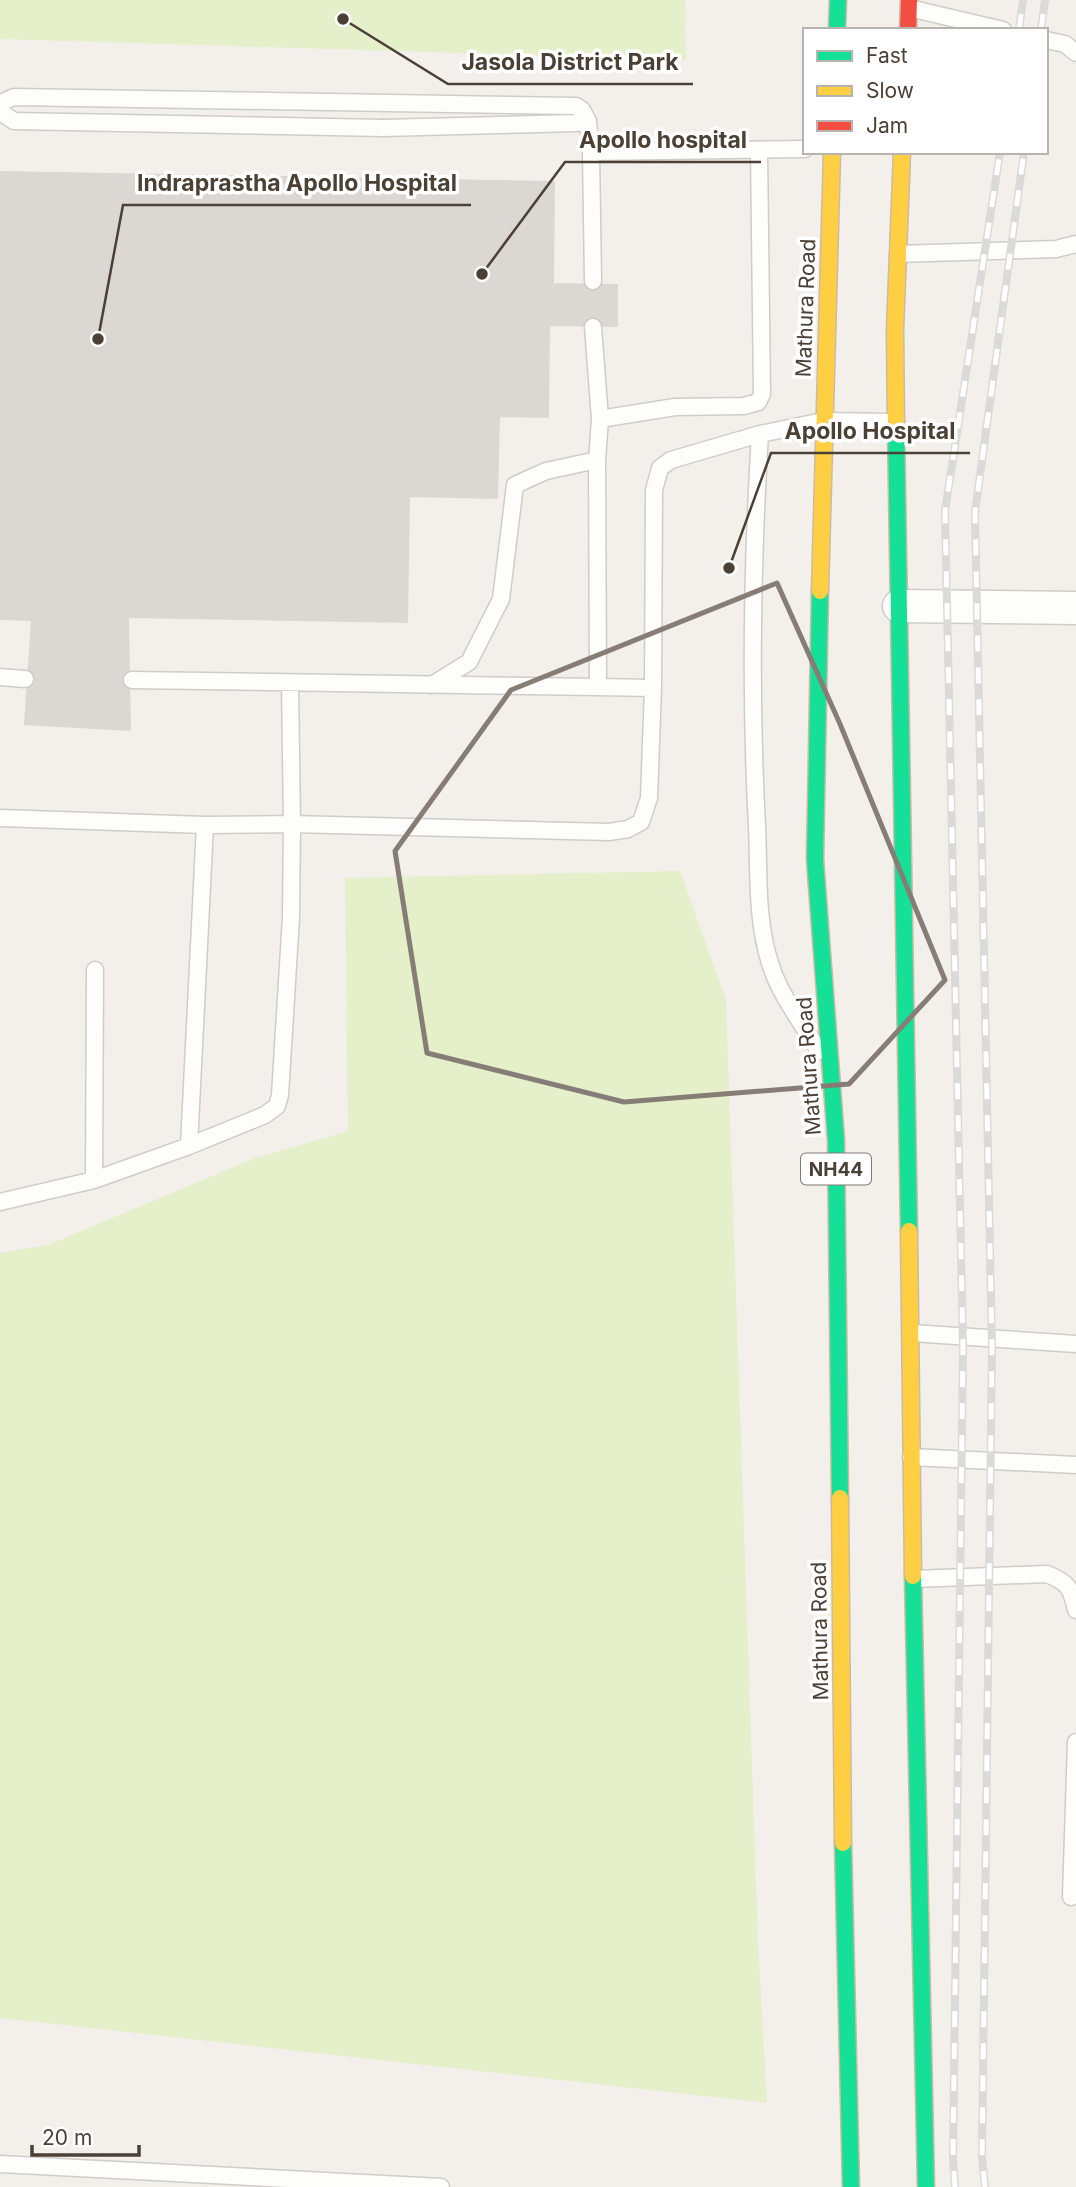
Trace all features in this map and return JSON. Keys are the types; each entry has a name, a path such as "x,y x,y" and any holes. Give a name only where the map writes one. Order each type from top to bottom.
{"highway":[{"path":"836,28 838,0"},
{"path":"908,28 909,4"},
{"name":"Mathura Road","path":"832,154 823,421 815,859 836,1139 845,1933 851,2187"},
{"path":"902,154 895,330 896,422 912,1333 911,1457 926,2187"}],"street":[{"path":"899,606 1076,608"}],"lane":[{"path":"909,4 996,28"},
{"path":"1048,40 1065,44 1076,53"},
{"path":"588,121 578,124 370,128 14,121 0,109 5,101 14,97 576,106 582,110 588,121 592,152 593,281"},
{"path":"592,152 803,149"},
{"path":"600,419 675,407 744,406 760,399 759,150"},
{"path":"898,254 1056,249 1076,244"},
{"path":"593,327 600,419 597,460 598,687"},
{"path":"0,818 205,825 292,824 609,832 628,829 641,822 649,798 653,688 653,490 660,468 671,460 760,434 823,421 896,422"},
{"path":"760,434 754,568 753,762 762,928 770,964 780,987 831,1069"},
{"path":"432,685 469,662 501,599 515,485 546,471 597,460"},
{"path":"0,677 25,679"},
{"path":"132,680 653,688"},
{"path":"0,1202 94,1180 189,1146 265,1115 276,1106 280,1095 291,917 289,683"},
{"path":"189,1146 205,825"},
{"path":"94,1180 95,970"},
{"path":"912,1333 1076,1344"},
{"path":"911,1457 1076,1465"},
{"path":"914,1580 1047,1574 1062,1580 1071,1590 1076,1610"},
{"path":"1071,1897 1076,1742"},
{"path":"0,2164 441,2187"}],"highlighted area":[{"path":"777,583 840,724 945,980 849,1084 624,1102 427,1053 395,851 511,690"}],"green space":[{"path":"0,0 685,0 686,60 0,39"},
{"path":"680,871 726,1000 758,1941 767,2103 0,2018 0,1253 48,1245 255,1158 348,1131 345,878"}],"building":[{"path":"0,172 554,182 553,284 617,285 617,326 549,325 548,417 499,416 497,498 409,496 407,622 128,617 130,730 25,724 32,620 0,619"}],"railway":[{"path":"1019,28 1023,0"},
{"path":"1041,28 1045,0"},
{"path":"955,2187 953,2159 963,1348 945,511 1000,154"},
{"path":"985,2187 982,2158 992,1348 975,512 1024,154"}],"traffic: fast":[{"path":"837,28 838,0"},
{"path":"896,427 909,1231"},
{"path":"820,591 815,859 836,1140 840,1498"},
{"path":"913,1576 926,2187"},
{"path":"843,1843 851,2187"}],"traffic: slow":[{"path":"820,591 832,154"},
{"path":"896,427 895,330 902,154"},
{"path":"909,1231 913,1576"},
{"path":"840,1498 843,1843"}],"traffic: jam":[{"path":"908,28 909,0"}],"place":[{"name":"Jasola District Park","path":"343,19"},
{"name":"Apollo hospital","path":"482,274"},
{"name":"Indraprastha Apollo Hospital","path":"98,339"},
{"name":"Apollo Hospital","path":"729,568"}]}
